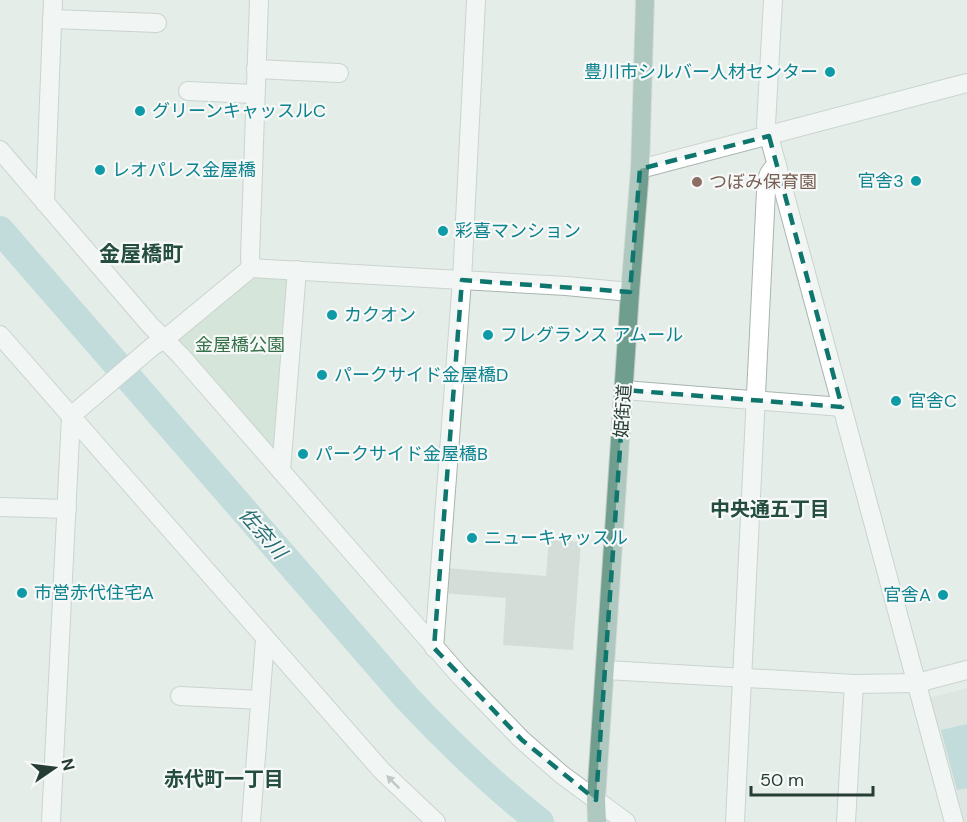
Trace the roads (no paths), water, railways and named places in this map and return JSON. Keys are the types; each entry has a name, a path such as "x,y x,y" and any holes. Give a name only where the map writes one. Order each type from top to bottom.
{"main road":[{"name":"姫街道","path":"597,822 596,800 640,169 645,0"}],"street":[{"path":"45,203 53,0"},
{"path":"251,268 259,0"},
{"path":"434,648 462,280 476,0"},
{"path":"776,1 766,125 954,822"},
{"path":"52,19 157,23"},
{"path":"256,69 339,74"},
{"path":"640,169 967,83"},
{"path":"188,91 255,94"},
{"path":"0,150 150,325 165,339 434,648 522,740 561,774 626,822"},
{"path":"735,822 766,191 767,178 771,169 777,165"},
{"path":"51,822 71,416 251,268 630,292"},
{"path":"281,471 297,270"},
{"path":"0,335 382,771 436,822"},
{"path":"624,390 842,407"},
{"path":"0,507 67,509"},
{"path":"251,822 265,639"},
{"path":"606,670 854,684 917,683 967,670"},
{"path":"846,822 854,684"},
{"path":"180,696 260,700"}],"water":[{"path":"967,724 967,788 957,790 941,730"}],"waterway":[{"name":"佐奈川","path":"0,230 406,697 471,762 540,822"}],"place":[{"name":"豊川市シルバー人材センター","path":"830,72"},
{"name":"グリーンキャッスルC","path":"140,111"},
{"name":"レオパレス金屋橋","path":"100,170"},
{"name":"官舎3","path":"916,181"},
{"name":"つぼみ保育園","path":"697,182"},
{"name":"彩喜マンション","path":"443,231"},
{"name":"カクオン","path":"332,315"},
{"name":"フレグランス アムール","path":"488,335"},
{"name":"パークサイド金屋橋D","path":"322,375"},
{"name":"官舎C","path":"896,401"},
{"name":"パークサイド金屋橋B","path":"303,454"},
{"name":"ニューキャッスル","path":"472,538"},
{"name":"市営赤代住宅A","path":"22,593"},
{"name":"官舎A","path":"943,595"}],"district":[{"name":"金屋橋町","path":"141,254"},
{"name":"中央通五丁目","path":"770,509"},
{"name":"赤代町一丁目","path":"224,779"}],"park label":[{"name":"金屋橋公園","path":"240,345"}]}
